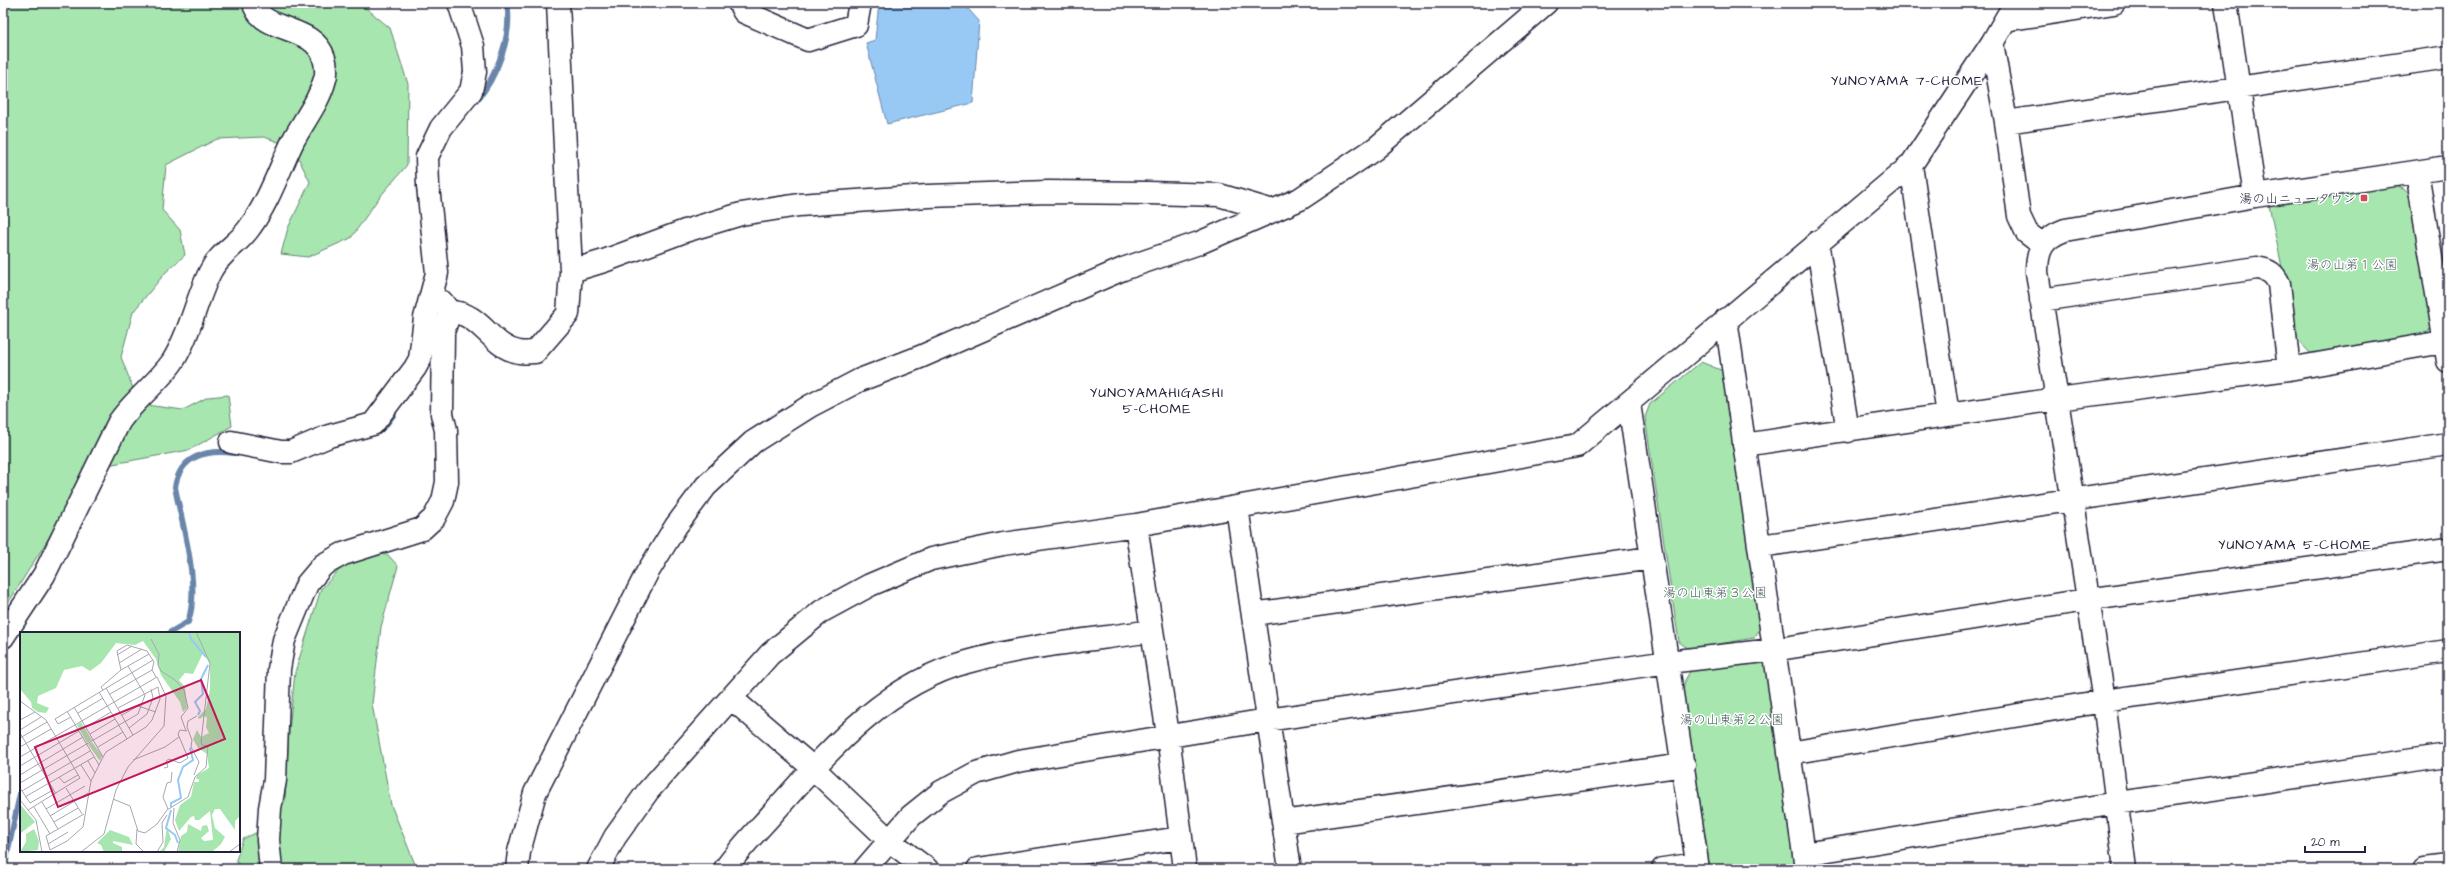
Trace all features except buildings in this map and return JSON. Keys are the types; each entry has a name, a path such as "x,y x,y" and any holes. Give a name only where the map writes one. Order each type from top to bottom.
{"street":[{"path":"3,638 44,575 119,422 129,408 172,362 210,271 220,256 240,241 261,211 294,140 320,95 326,77 325,60 320,48 290,29 266,20 258,14 255,7 256,3"},
{"path":"231,442 281,452 291,452 329,436 373,424 416,368 420,359 425,318 437,274 427,157 441,128 471,91 475,72 473,46 459,3"},
{"path":"450,312 460,312 474,319 500,343 518,352 535,352 568,314 571,271 558,3"},
{"path":"739,3 744,12 808,40 856,25 860,3"},
{"path":"517,869 519,852 535,793 647,574 676,526 706,486 753,442 810,406 860,380 920,357 1123,269 1199,242 1300,199 1376,148 1546,3"},
{"path":"598,869 614,837 648,791 770,654 822,611 870,584 931,559 1003,544 1136,525 1578,446 1817,242 1911,165 1992,43 2010,11 2114,3"},
{"path":"2226,3 2255,196"},
{"path":"1992,43 2006,122 2019,216 2027,233 2043,245"},
{"path":"2006,122 2448,57"},
{"path":"1911,165 1948,415"},
{"path":"2125,869 2104,701 2086,600 2041,300 2037,257 2051,234 2065,230 2255,196 2448,167"},
{"path":"1744,445 1848,431 2057,399 2447,348 2439,241 2417,172"},
{"path":"571,271 604,261 685,231 734,216 799,205 928,196 1048,192 1149,193 1219,195 1273,211"},
{"path":"1817,242 1848,431"},
{"path":"2041,300 2257,268 2268,270 2274,275 2279,284 2289,369"},
{"path":"433,290 450,312"},
{"path":"271,869 268,840 270,808 275,780 279,669 284,640 307,584 323,565 343,554 422,529 434,518 443,501 447,482 446,430 442,414 443,332 450,312"},
{"path":"1726,319 1805,862 2117,803 2448,755"},
{"path":"1629,403 1651,558 1684,765 1697,866 1663,869"},
{"path":"1760,546 2072,501 2448,444"},
{"path":"1238,507 1267,720 1290,869"},
{"path":"1136,525 1168,735 1185,869"},
{"path":"865,869 912,816 940,792 976,773 1018,761 1168,735 1267,720 1668,662 1773,650 2086,600 2448,548"},
{"path":"1253,614 1651,558"},
{"path":"724,869 813,768 866,716 895,694 966,662 1013,652 1152,631"},
{"path":"1789,753 2104,701 2448,651"},
{"path":"731,698 813,768 890,841 927,869"},
{"path":"1283,822 1684,765"},
{"path":"978,869 1180,838"},
{"path":"2424,869 2448,866"}],"green space":[{"path":"3,3 352,3 366,8 390,28 408,84 407,165 378,199 351,238 308,257 281,254 288,228 310,182 293,147 264,137 217,139 166,165 162,210 180,230 185,255 166,272 133,312 121,357 139,404 183,410 208,397 228,395 232,426 189,450 102,466 87,477 3,611"},
{"name":"湯の山第１公園","path":"2393,186 2404,189 2412,198 2431,327 2424,338 2311,354 2297,339 2269,205"},
{"name":"湯の山東第３公園","path":"1701,362 1723,371 1763,624 1754,638 1689,649 1679,642 1645,417 1650,404"},
{"path":"366,553 388,555 398,566 381,627 372,704 391,805 417,869 241,869 236,860 240,852 243,839 268,827 285,801 289,731 295,672 321,589 347,562"},
{"name":"湯の山東第２公園","path":"1762,660 1770,670 1800,869 1710,869 1683,690 1685,680 1691,670"}],"water":[{"path":"879,3 963,3 979,21 973,103 887,124 866,43 875,40"}],"waterway":[{"path":"476,101 491,80 502,55 508,28 507,3"},
{"path":"379,431 394,414"},
{"path":"171,632 188,622 192,591 189,555 175,487 178,476 182,468 196,457 214,452 234,453"},
{"path":"4,869 20,794"}],"place":[{"name":"湯の山ニュータウン","path":"2364,198"}],"district":[{"name":"YUNOYAMA 7-CHOME","path":"1907,80"},
{"name":"YUNOYAMAHIGASHI 5-CHOME","path":"1157,400"},
{"name":"YUNOYAMA 5-CHOME","path":"2295,544"}]}
